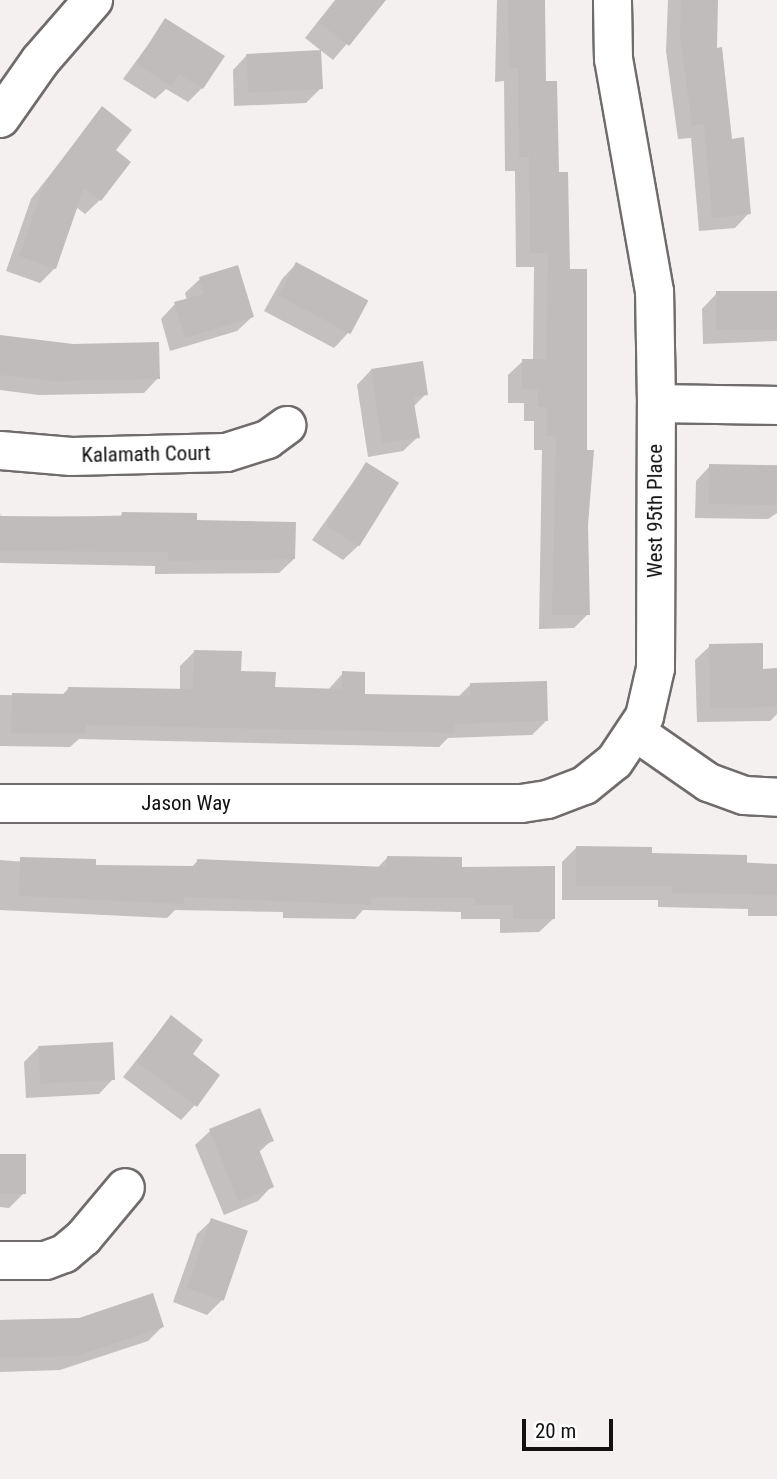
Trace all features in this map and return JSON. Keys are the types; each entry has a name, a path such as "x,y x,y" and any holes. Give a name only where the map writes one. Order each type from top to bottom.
{"street":[{"path":"0,118 40,61 93,0"},
{"name":"West 95th Place","path":"372,803 547,800 596,777 636,732 651,693 655,668 654,291 614,59 612,0"},
{"path":"656,403 777,405"},
{"name":"Kalamath Court","path":"0,450 71,456 226,452 268,439 286,425"},
{"path":"636,732 708,782 744,795 777,797"},
{"name":"Jason Way","path":"0,803 372,803"},
{"path":"0,1260 45,1259 64,1252 83,1237 125,1187"}],"building":[{"path":"336,0 386,0 349,46 318,22"},
{"path":"508,0 545,0 546,81 557,81 559,172 568,172 570,269 587,269 587,450 594,450 588,525 590,615 552,615 556,436 547,436 547,407 538,407 538,390 522,389 522,359 546,359 548,253 530,253 529,157 519,157 518,68 509,68"},
{"path":"681,0 718,0 717,48 722,47 732,139 744,137 751,214 712,218 704,124 692,126 680,35"},
{"path":"165,18 225,56 203,89 179,74 171,86 136,64"},
{"path":"321,50 323,89 248,93 246,54"},
{"path":"102,106 132,130 116,150 131,162 101,201 84,188 56,269 19,256 45,182"},
{"path":"296,262 368,300 351,334 278,296"},
{"path":"238,265 254,317 185,338 174,302 204,294 199,277"},
{"path":"716,291 777,291 777,330 716,330"},
{"path":"0,335 73,344 159,342 160,379 54,381 0,375"},
{"path":"423,361 428,395 413,397 420,438 382,443 371,369"},
{"path":"366,462 399,483 359,546 326,526"},
{"path":"709,464 777,465 776,505 708,504"},
{"path":"122,512 197,513 197,520 296,522 295,559 168,561 168,552 0,551 0,516 121,517"},
{"path":"763,643 763,669 777,668 777,707 710,708 709,644"},
{"path":"194,650 242,651 241,671 276,672 275,687 342,689 342,671 365,672 365,694 470,696 470,683 547,681 548,721 455,724 455,733 86,725 86,734 11,733 12,693 67,694 68,687 193,689"},
{"path":"576,846 652,847 652,853 747,855 747,863 777,864 777,895 672,893 672,886 576,886"},
{"path":"387,856 462,857 462,867 555,866 555,919 513,919 513,905 475,905 475,898 371,897 371,905 184,897 184,904 19,896 20,857 96,859 96,865 197,866 197,859 386,867"},
{"path":"171,1015 203,1040 193,1054 220,1075 197,1107 136,1062"},
{"path":"113,1042 115,1080 40,1084 38,1046"},
{"path":"260,1108 274,1141 258,1147 274,1187 239,1202 209,1129"},
{"path":"0,1154 26,1154 26,1194 0,1194"},
{"path":"211,1218 248,1231 224,1301 187,1288"},
{"path":"153,1293 164,1327 76,1356 0,1358 0,1320 79,1318"}]}
